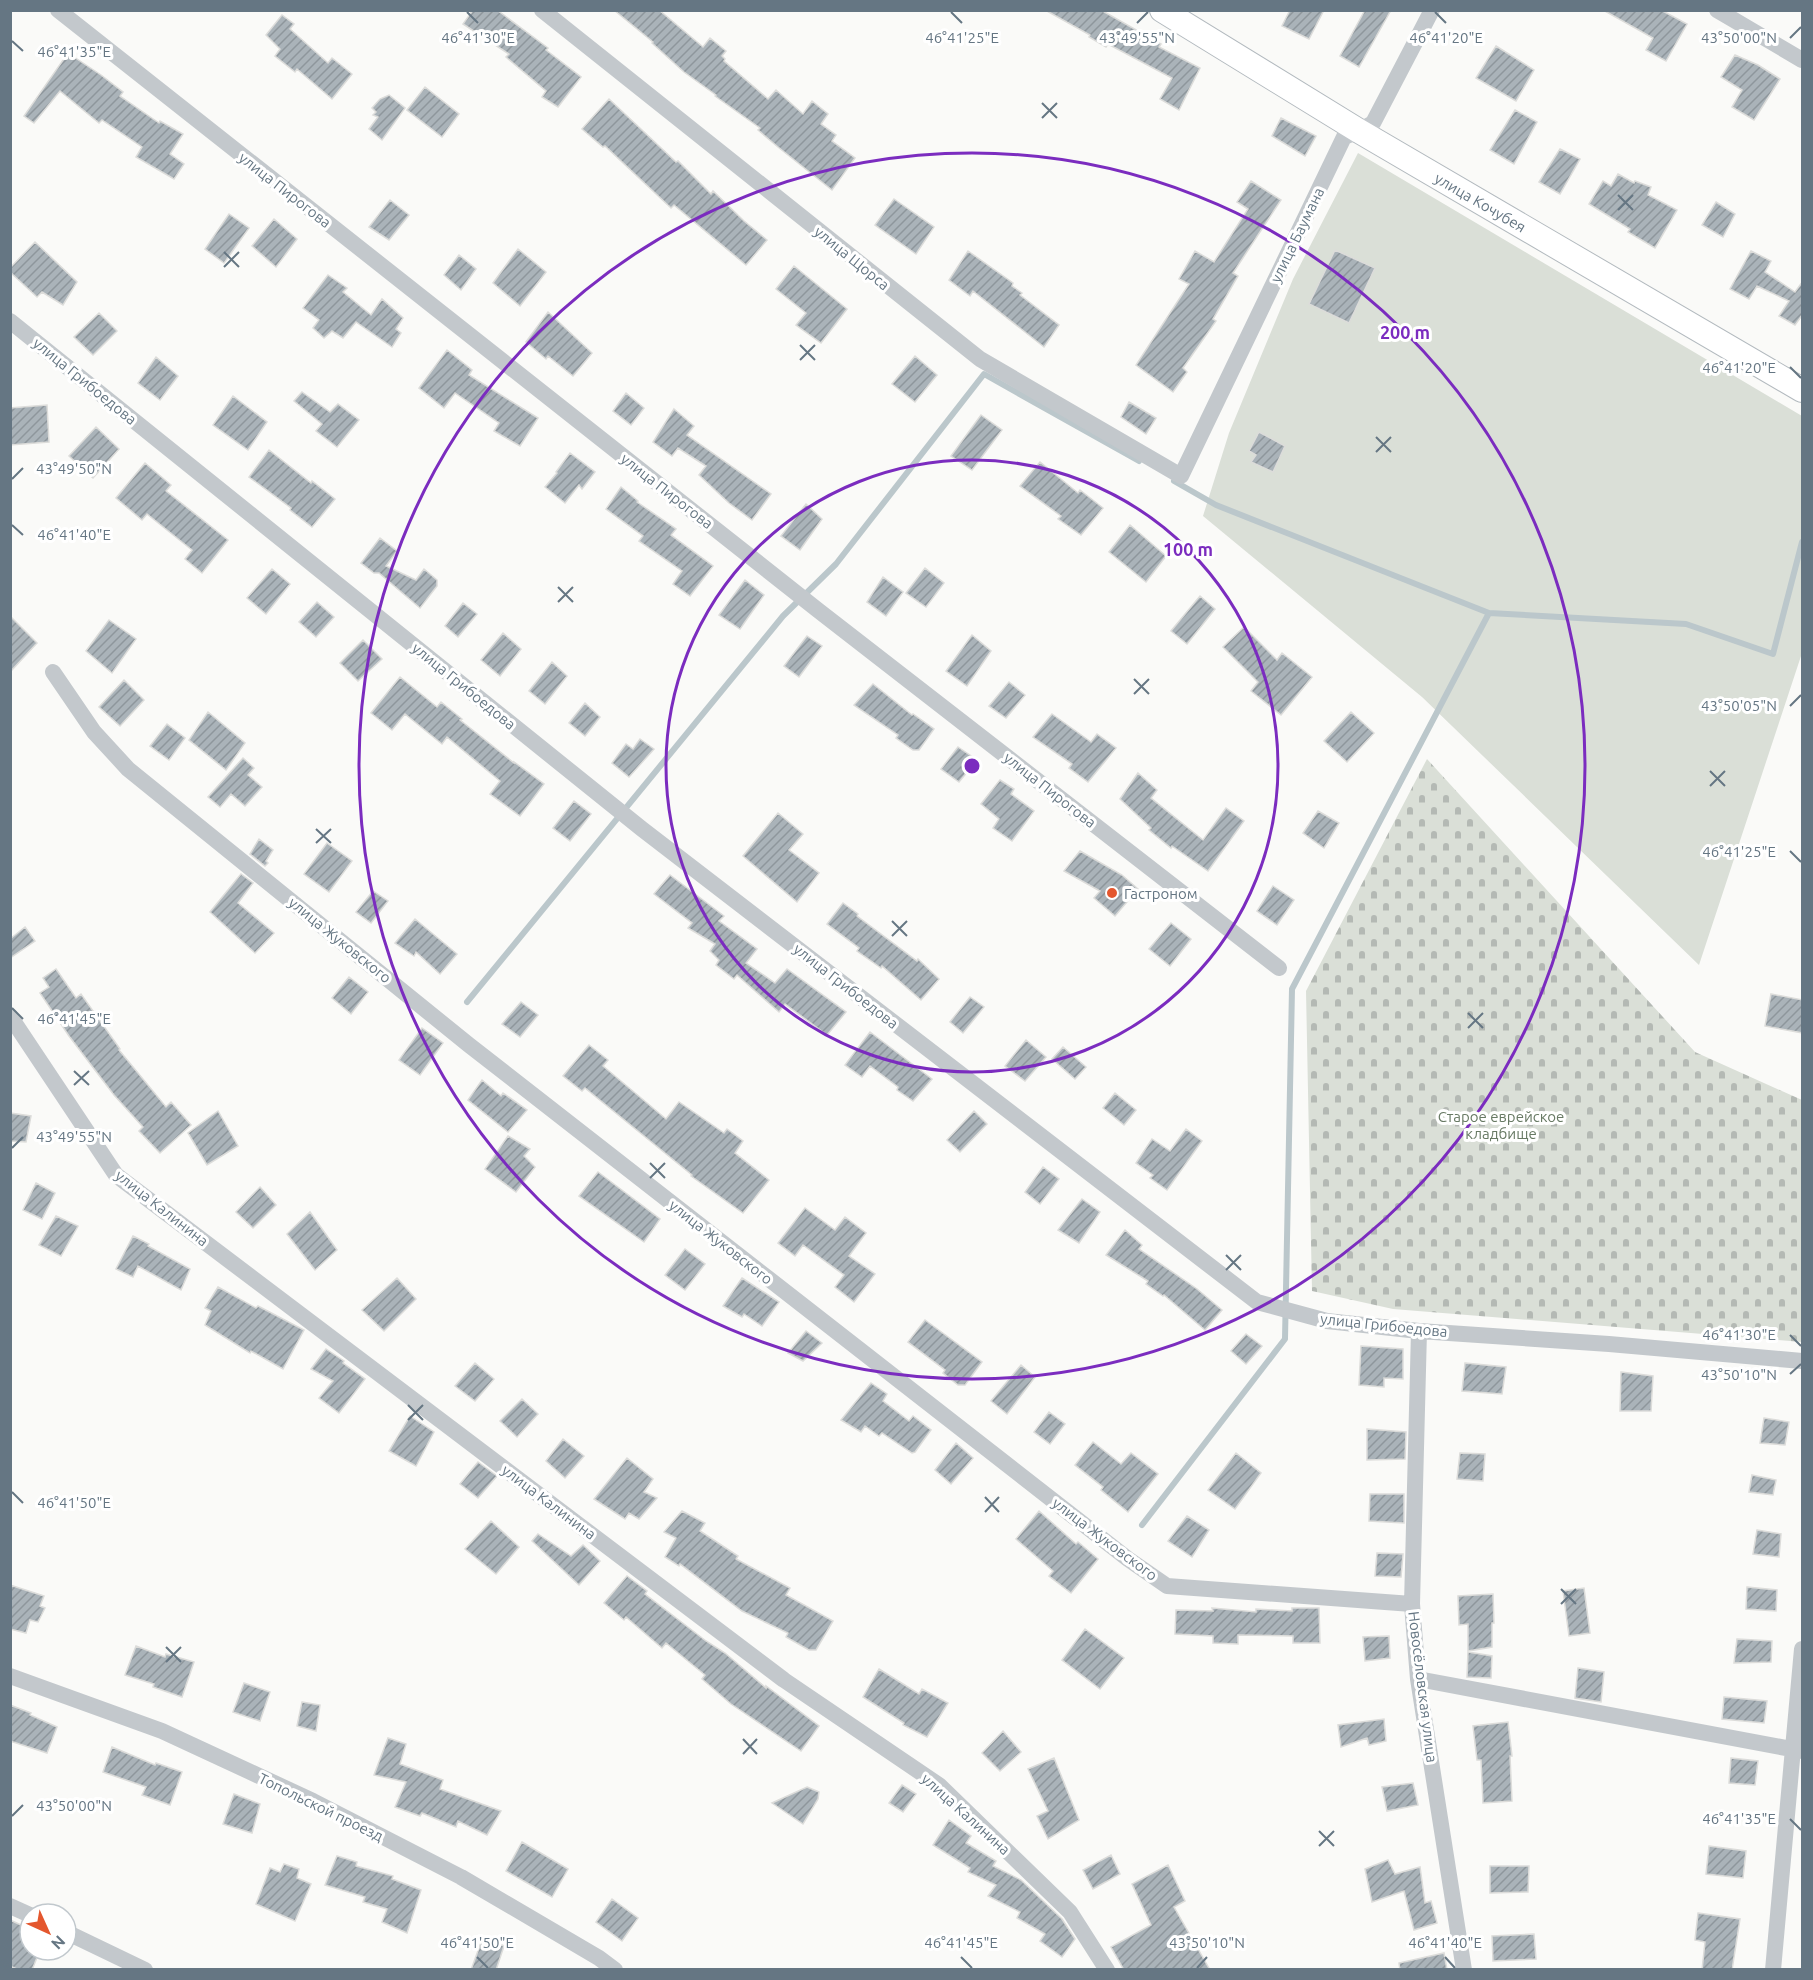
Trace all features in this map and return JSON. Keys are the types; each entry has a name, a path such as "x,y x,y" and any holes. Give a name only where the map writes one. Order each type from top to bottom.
{"main road":[{"name":"улица Кочубея","path":"1162,10 1359,131 1803,390"}],"street":[{"name":"улица Пирогова","path":"58,10 810,604 1279,968"},
{"name":"улица Щорса","path":"542,10 980,359 1181,476"},
{"name":"улица Баумана","path":"1181,476 1344,137 1373,123 1432,10"},
{"path":"1717,10 1803,60"},
{"name":"улица Грибоедова","path":"10,321 642,829 1257,1302 1327,1321 1419,1331 1598,1343 1803,1361"},
{"name":"улица Жуковского","path":"53,672 94,732 128,769 469,1045 1128,1559 1167,1586 1412,1604"},
{"name":"улица Калинина","path":"10,1016 116,1175 784,1680 939,1785 1070,1912 1107,1970"},
{"name":"Новосёловская улица","path":"1419,1331 1412,1604 1418,1678 1464,1970"},
{"path":"1773,1970 1798,1750 1803,1649"},
{"name":"Топольской проезд","path":"10,1676 162,1731 313,1801 461,1877 599,1958 615,1970"},
{"path":"1418,1678 1798,1750"},
{"path":"78,1938 145,1970"}],"green space":[{"path":"1358,153 1802,416 1802,653 1699,965 1422,697 1203,516 1229,433 1293,279"},
{"name":"Старое еврейское кладбище","path":"1427,759 1695,1052 1802,1100 1802,1342 1393,1309 1312,1291 1306,991"}],"building":[{"path":"473,10 497,10 548,48 546,50 581,77 558,107 542,97 546,91 506,57 509,54 463,24"},
{"path":"614,10 659,10 703,47 710,38 726,51 722,56 724,61 768,99 776,90 803,114 812,101 828,114 821,124 836,135 832,141 855,158 832,190 758,130 760,128 684,72 653,42"},
{"path":"1045,10 1101,10 1161,44 1159,47 1200,68 1179,110 1160,99 1172,78 1108,44 1106,47 1089,37 1090,35"},
{"path":"1290,10 1324,10 1309,39 1282,26"},
{"path":"1365,10 1391,10 1359,67 1340,56"},
{"path":"1603,10 1661,10 1687,24 1666,61 1646,50 1653,38"},
{"path":"282,15 294,24 290,29 328,63 332,58 352,74 332,99 297,69 295,72 275,56 280,49 266,35"},
{"path":"1496,46 1534,70 1516,101 1476,78"},
{"path":"68,53 123,92 120,96 159,123 160,121 183,134 170,154 184,164 174,179 136,157 142,147 102,120 99,123 60,91 34,123 24,116"},
{"path":"1735,55 1758,65 1780,79 1754,120 1732,107 1742,90 1721,77"},
{"path":"425,87 459,114 442,137 407,110"},
{"path":"389,95 405,108 382,140 369,129 378,117 373,115 376,112 372,108 380,99"},
{"path":"609,99 711,194 713,191 767,240 746,265 674,205 671,208 605,146 603,147 582,129"},
{"path":"1515,110 1537,122 1514,164 1490,150"},
{"path":"1281,118 1316,136 1305,156 1272,136"},
{"path":"1560,149 1580,159 1560,194 1539,182"},
{"path":"1618,174 1634,183 1635,181 1651,187 1648,195 1677,210 1655,248 1628,232 1630,229 1589,204 1603,181 1611,186"},
{"path":"1251,181 1281,200 1233,273 1238,276 1213,319 1216,321 1183,368 1187,372 1173,392 1136,365 1189,284 1179,279 1195,251 1214,262 1248,209 1237,202"},
{"path":"894,199 934,227 916,254 875,225"},
{"path":"390,200 409,215 389,240 369,227"},
{"path":"1716,202 1735,214 1723,237 1702,225"},
{"path":"229,214 249,228 224,263 205,249"},
{"path":"274,219 297,239 276,267 252,246"},
{"path":"35,242 77,282 63,305 42,292 37,297 10,272 10,268"},
{"path":"518,249 546,272 520,306 493,283"},
{"path":"1335,250 1375,268 1349,323 1309,304"},
{"path":"968,251 1013,283 1012,286 1022,293 1020,295 1059,325 1044,347 973,291 970,296 949,280"},
{"path":"1751,251 1771,261 1765,272 1795,292 1803,281 1803,314 1795,325 1779,316 1789,301 1757,286 1749,299 1730,289"},
{"path":"459,255 476,269 461,290 444,275"},
{"path":"794,266 847,309 821,343 796,325 806,313 776,289"},
{"path":"328,275 347,288 343,292 371,315 382,299 403,318 396,329 401,333 392,347 356,322 343,338 332,331 324,338 313,328 319,320 303,308"},
{"path":"548,312 592,353 573,376 548,356 546,359 526,342"},
{"path":"99,313 117,331 93,355 74,337"},
{"path":"447,350 472,370 469,375 538,418 520,446 494,431 499,423 455,393 444,408 419,388"},
{"path":"915,356 937,375 915,402 892,384"},
{"path":"156,357 178,376 160,400 138,383"},
{"path":"302,392 330,412 338,404 359,420 337,447 316,431 322,424 294,401"},
{"path":"626,393 644,408 631,425 613,411"},
{"path":"233,396 267,422 248,450 213,425"},
{"path":"1129,402 1156,418 1146,434 1121,417"},
{"path":"47,405 49,442 10,445 10,408"},
{"path":"674,409 694,426 687,435 771,494 752,520 729,503 699,475 706,466 678,448 672,456 653,442"},
{"path":"981,415 1002,430 972,470 951,456"},
{"path":"96,427 119,449 93,478 69,456"},
{"path":"1259,432 1285,446 1273,472 1251,462 1256,455 1249,451"},
{"path":"269,450 335,499 312,527 290,510 291,508 249,477"},
{"path":"570,453 595,472 582,489 579,485 565,503 545,487"},
{"path":"1040,462 1078,493 1080,490 1103,508 1081,535 1058,519 1061,516 1020,486"},
{"path":"145,463 171,485 166,491 228,540 202,573 185,559 192,550 147,514 142,520 116,498"},
{"path":"621,487 637,502 676,529 671,535 713,566 690,596 673,584 682,571 639,541 643,536 606,509"},
{"path":"806,504 822,519 800,550 781,536"},
{"path":"1130,525 1166,556 1146,582 1109,552"},
{"path":"380,538 397,551 386,566 416,580 424,569 437,580 437,586 420,608 379,573 374,573 361,563"},
{"path":"925,568 944,583 926,607 906,593"},
{"path":"272,569 290,584 266,614 247,598"},
{"path":"883,577 903,592 886,616 867,602"},
{"path":"745,580 764,595 740,629 719,615"},
{"path":"1200,596 1215,609 1187,644 1171,631"},
{"path":"317,602 334,617 316,637 299,622"},
{"path":"463,603 477,614 458,637 445,626"},
{"path":"10,616 37,643 10,672"},
{"path":"109,620 136,639 112,673 86,651"},
{"path":"1244,627 1277,660 1282,653 1312,677 1281,715 1251,691 1258,682 1223,647"},
{"path":"503,633 521,649 500,676 481,660"},
{"path":"972,635 991,651 967,686 946,671"},
{"path":"807,636 822,646 799,677 784,666"},
{"path":"363,640 382,659 358,681 340,663"},
{"path":"552,662 567,676 545,704 529,691"},
{"path":"400,677 437,707 441,702 514,763 544,784 520,816 490,794 500,781 447,737 442,744 405,714 392,730 371,713"},
{"path":"124,680 144,700 120,726 99,707"},
{"path":"1009,682 1025,695 1006,718 989,706"},
{"path":"873,684 934,729 919,750 913,750 896,738 898,735 854,705"},
{"path":"585,703 600,717 585,736 569,723"},
{"path":"208,712 245,743 226,770 189,740"},
{"path":"1351,712 1374,733 1347,762 1324,741"},
{"path":"1052,714 1091,742 1097,734 1116,748 1088,782 1069,768 1072,764 1033,737"},
{"path":"167,724 185,738 169,760 150,746"},
{"path":"640,739 654,749 629,777 612,763 626,744 633,749"},
{"path":"958,747 977,760 959,782 941,769"},
{"path":"243,758 254,768 248,775 262,787 245,806 231,794 220,807 208,797"},
{"path":"1138,773 1157,790 1151,798 1203,840 1226,808 1244,821 1208,871 1172,846 1171,848 1149,830 1151,828 1120,799"},
{"path":"1000,780 1014,789 1011,794 1034,811 1012,841 993,828 999,819 981,804"},
{"path":"574,801 591,814 570,841 553,828"},
{"path":"1318,811 1339,823 1324,848 1303,833"},
{"path":"778,813 803,834 789,850 819,873 797,902 743,856"},
{"path":"259,839 273,850 265,866 250,854"},
{"path":"327,843 352,861 329,892 304,874"},
{"path":"1080,851 1122,875 1138,889 1115,916 1094,898 1100,891 1064,871"},
{"path":"241,874 253,883 238,903 274,933 255,953 210,912"},
{"path":"670,875 724,916 719,921 757,949 746,963 775,983 787,969 846,1012 827,1035 785,1004 779,1012 737,975 734,979 716,965 719,960 710,951 715,944 688,928 692,923 654,894"},
{"path":"1273,886 1294,900 1277,925 1257,911"},
{"path":"373,891 388,901 371,923 356,912"},
{"path":"843,903 917,961 918,959 939,979 921,1000 882,966 881,968 857,951 859,948 827,924"},
{"path":"415,919 457,954 440,974 416,952 414,956 395,943"},
{"path":"1171,923 1191,939 1170,966 1149,949"},
{"path":"25,927 35,941 10,958 10,939"},
{"path":"56,969 76,998 81,994 119,1050 166,1107 171,1102 191,1125 160,1153 139,1131 143,1127 114,1095 40,993 49,987 43,978"},
{"path":"349,977 368,992 351,1014 332,998"},
{"path":"1771,994 1803,1000 1803,1033 1765,1026"},
{"path":"970,997 984,1007 963,1033 950,1022"},
{"path":"521,1002 538,1015 520,1037 502,1024"},
{"path":"422,1028 443,1043 420,1075 399,1060"},
{"path":"870,1032 932,1079 913,1101 870,1066 862,1077 845,1065"},
{"path":"1026,1040 1046,1057 1025,1081 1005,1066"},
{"path":"589,1045 608,1060 603,1066 666,1119 679,1102 724,1133 727,1129 743,1141 735,1153 769,1180 743,1213 691,1176 585,1088 582,1091 563,1076"},
{"path":"1063,1047 1086,1067 1075,1079 1052,1059"},
{"path":"482,1080 501,1096 503,1093 527,1110 508,1132 468,1100"},
{"path":"1115,1093 1136,1110 1124,1125 1103,1108"},
{"path":"218,1111 238,1146 207,1165 188,1133"},
{"path":"974,1111 987,1124 960,1152 947,1140"},
{"path":"10,1113 31,1116 26,1142 10,1141"},
{"path":"1186,1129 1202,1141 1167,1190 1150,1178 1153,1175 1136,1163 1152,1139 1170,1151"},
{"path":"508,1136 530,1149 524,1156 535,1167 516,1192 485,1169"},
{"path":"1043,1167 1059,1179 1040,1204 1025,1192"},
{"path":"598,1172 660,1219 644,1242 579,1196"},
{"path":"36,1183 55,1193 42,1219 23,1210"},
{"path":"260,1187 276,1205 253,1228 236,1212"},
{"path":"1082,1199 1100,1212 1079,1243 1058,1230"},
{"path":"805,1208 835,1230 845,1217 866,1233 849,1256 875,1274 854,1302 835,1287 844,1275 803,1245 795,1256 778,1243"},
{"path":"310,1212 337,1250 315,1270 287,1234"},
{"path":"56,1216 78,1226 61,1256 39,1245"},
{"path":"1125,1230 1142,1245 1139,1249 1197,1289 1222,1310 1205,1330 1164,1295 1146,1284 1148,1281 1106,1255"},
{"path":"133,1236 190,1269 181,1290 138,1266 133,1277 116,1269"},
{"path":"685,1249 705,1264 685,1290 665,1275"},
{"path":"397,1278 416,1299 384,1331 362,1310"},
{"path":"742,1278 779,1302 762,1326 744,1314 742,1317 723,1306"},
{"path":"218,1287 304,1330 283,1369 251,1351 250,1353 205,1325 211,1311 205,1308"},
{"path":"925,1320 982,1362 965,1385 958,1385 943,1373 945,1370 908,1342"},
{"path":"806,1331 822,1343 803,1361 788,1353"},
{"path":"1246,1334 1262,1346 1246,1364 1231,1351"},
{"path":"1361,1346 1403,1349 1403,1379 1384,1378 1384,1387 1359,1385"},
{"path":"326,1349 365,1379 339,1413 319,1398 333,1381 311,1369"},
{"path":"475,1363 494,1379 475,1401 455,1386"},
{"path":"1465,1363 1506,1367 1502,1394 1462,1391"},
{"path":"1021,1365 1035,1377 1007,1414 991,1401"},
{"path":"1621,1372 1653,1376 1651,1411 1620,1411"},
{"path":"871,1383 887,1394 883,1401 909,1421 913,1416 931,1430 915,1452 912,1453 882,1433 879,1436 865,1426 861,1432 841,1420"},
{"path":"522,1399 538,1414 517,1437 500,1421"},
{"path":"1049,1412 1065,1424 1050,1444 1034,1432"},
{"path":"410,1416 434,1432 416,1466 389,1451"},
{"path":"1764,1418 1789,1422 1785,1445 1760,1443"},
{"path":"1367,1429 1406,1432 1405,1459 1367,1460"},
{"path":"563,1439 584,1456 565,1478 546,1461"},
{"path":"1093,1442 1121,1464 1131,1453 1158,1474 1128,1512 1101,1490 1103,1487 1075,1465"},
{"path":"956,1443 973,1458 951,1484 935,1470"},
{"path":"1236,1453 1261,1473 1235,1509 1208,1490"},
{"path":"1460,1453 1485,1454 1483,1481 1457,1479"},
{"path":"627,1458 653,1479 644,1492 657,1498 639,1519 629,1513 625,1519 594,1499"},
{"path":"478,1462 497,1476 478,1498 460,1484"},
{"path":"1752,1475 1776,1480 1773,1495 1749,1492"},
{"path":"1370,1494 1404,1494 1404,1523 1369,1521"},
{"path":"682,1511 705,1523 700,1531 738,1556 736,1559 790,1588 786,1595 833,1621 816,1650 809,1650 786,1637 788,1633 742,1611 680,1564 679,1566 665,1557 676,1538 664,1532"},
{"path":"1039,1511 1076,1544 1078,1542 1098,1559 1071,1593 1049,1576 1053,1571 1016,1539"},
{"path":"1187,1516 1209,1530 1192,1557 1168,1541"},
{"path":"491,1521 519,1547 496,1574 465,1549"},
{"path":"1757,1530 1781,1534 1779,1557 1753,1554"},
{"path":"538,1534 571,1556 583,1545 600,1561 579,1585 532,1541"},
{"path":"1377,1553 1403,1554 1401,1577 1375,1576"},
{"path":"627,1576 647,1591 645,1594 819,1726 801,1751 731,1704 702,1679 705,1675 666,1643 662,1648 626,1617 624,1620 604,1603"},
{"path":"10,1585 44,1596 40,1606 45,1608 38,1622 30,1620 26,1633 10,1629"},
{"path":"1747,1587 1777,1590 1776,1611 1746,1609"},
{"path":"1584,1588 1590,1633 1569,1636 1563,1591"},
{"path":"1493,1594 1492,1647 1468,1651 1468,1624 1459,1625 1458,1596"},
{"path":"1212,1608 1256,1612 1256,1609 1292,1611 1292,1608 1319,1608 1320,1643 1293,1643 1293,1636 1238,1635 1238,1644 1213,1643 1213,1636 1175,1634 1176,1610 1213,1611"},
{"path":"1085,1629 1124,1658 1100,1689 1062,1660"},
{"path":"1389,1636 1390,1658 1365,1661 1363,1637"},
{"path":"1737,1639 1772,1641 1771,1662 1734,1663"},
{"path":"136,1646 165,1657 166,1654 194,1662 182,1697 153,1687 154,1684 125,1675"},
{"path":"1468,1652 1492,1656 1491,1678 1467,1677"},
{"path":"1578,1668 1604,1672 1601,1702 1575,1698"},
{"path":"879,1669 919,1694 922,1689 948,1703 927,1737 903,1725 904,1723 863,1697"},
{"path":"244,1683 270,1692 260,1721 233,1712"},
{"path":"1724,1697 1767,1701 1764,1723 1722,1719"},
{"path":"302,1702 320,1705 316,1731 297,1726"},
{"path":"10,1705 57,1727 47,1753 10,1741"},
{"path":"1384,1719 1386,1741 1369,1745 1367,1738 1341,1747 1338,1725"},
{"path":"1508,1722 1512,1756 1510,1756 1512,1801 1483,1803 1481,1760 1477,1760 1473,1726"},
{"path":"1003,1731 1021,1752 1000,1771 982,1753"},
{"path":"388,1738 406,1744 400,1764 443,1780 440,1789 501,1811 487,1835 458,1821 456,1827 422,1813 420,1816 395,1807 406,1782 374,1775"},
{"path":"112,1747 155,1765 156,1763 182,1772 170,1805 142,1795 146,1787 103,1772"},
{"path":"1054,1758 1079,1820 1048,1839 1037,1816 1048,1811 1028,1769"},
{"path":"1731,1758 1758,1761 1755,1785 1729,1783"},
{"path":"1413,1783 1418,1805 1387,1811 1382,1787"},
{"path":"902,1785 916,1794 903,1812 889,1803"},
{"path":"807,1787 819,1792 818,1799 803,1824 772,1803"},
{"path":"234,1794 260,1804 252,1833 223,1824"},
{"path":"949,1820 971,1836 966,1843 996,1861 993,1866 1021,1880 1062,1919 1075,1939 1062,1957 1040,1941 1045,1934 1017,1918 1020,1912 988,1896 996,1885 968,1872 970,1868 933,1845"},
{"path":"522,1842 568,1869 552,1897 506,1871"},
{"path":"1709,1846 1746,1851 1743,1878 1706,1874"},
{"path":"1111,1855 1120,1874 1093,1889 1083,1870"},
{"path":"337,1856 357,1862 356,1866 393,1876 392,1879 421,1890 407,1933 382,1922 387,1909 363,1902 365,1897 325,1885"},
{"path":"1388,1860 1395,1874 1420,1867 1425,1903 1431,1901 1437,1923 1414,1930 1404,1891 1372,1902 1365,1869"},
{"path":"284,1864 299,1869 297,1878 311,1884 295,1921 256,1904 270,1868 280,1872"},
{"path":"1168,1865 1185,1901 1174,1907 1210,1970 1124,1970 1111,1947 1151,1925 1132,1884"},
{"path":"1490,1866 1529,1866 1528,1892 1490,1893"},
{"path":"612,1899 638,1918 622,1941 596,1922"},
{"path":"1698,1913 1740,1919 1732,1970 1702,1970 1705,1942 1695,1940"},
{"path":"10,1920 18,1924 18,1962 35,1962 32,1970 19,1970 10,1966"},
{"path":"1534,1934 1536,1959 1493,1961 1492,1936"},
{"path":"483,1937 504,1946 496,1970 471,1970"},
{"path":"1444,1953 1447,1970 1400,1970 1399,1963"}],"waterway":[{"path":"467,1002 783,616 836,564 984,374 1139,461"},
{"path":"1174,481 1216,505 1489,613"},
{"path":"1142,1525 1285,1339 1292,989 1489,613 1686,624 1773,654 1802,542"}],"place":[{"name":"Гастроном","path":"1112,893"}]}
